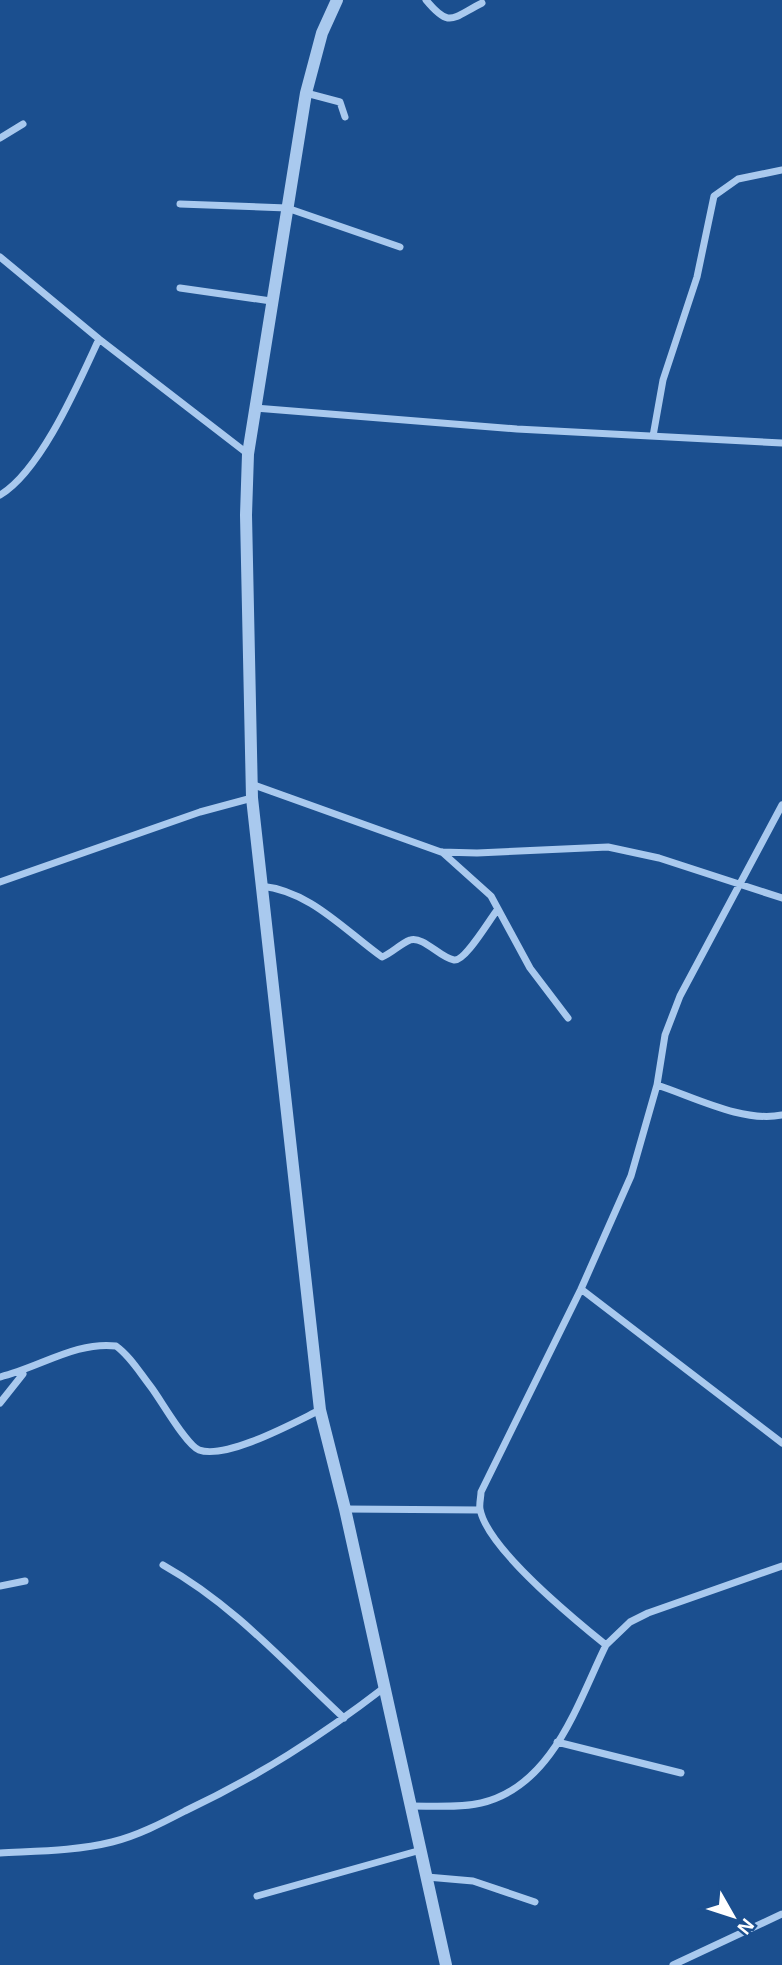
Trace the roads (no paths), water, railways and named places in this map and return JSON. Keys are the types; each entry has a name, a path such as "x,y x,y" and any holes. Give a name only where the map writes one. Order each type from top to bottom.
{"street":[{"path":"426,0 441,18 448,19 482,3"},
{"path":"335,1 306,93 248,454 247,596 251,784 259,886 320,1410 345,1509 446,1965"},
{"path":"306,93 340,102 345,117"},
{"path":"0,138 23,124"},
{"path":"653,436 663,380 697,277 714,196 738,179 782,170"},
{"path":"180,204 287,208 400,247"},
{"path":"0,257 99,339 248,454"},
{"path":"180,288 271,302"},
{"path":"0,495 11,488 48,440 99,339"},
{"path":"255,408 782,443"},
{"path":"251,784 441,852 608,847 743,883 782,898"},
{"path":"0,882 200,812 252,798"},
{"path":"606,1645 540,1590 492,1532 480,1510 481,1492 581,1289 631,1176 657,1085 665,1035 680,996 743,883 782,805"},
{"path":"441,852 491,896 530,968 568,1018"},
{"path":"259,886 284,889 306,899 382,957 409,940 416,940 450,960 458,961 466,957 478,933 498,909"},
{"path":"657,1085 730,1109 769,1118 782,1115"},
{"path":"581,1289 782,1443"},
{"path":"0,1377 26,1371 85,1347 116,1346 168,1409 190,1443 199,1450 215,1452 280,1430 320,1410"},
{"path":"0,1403 14,1382 26,1371"},
{"path":"345,1509 480,1510"},
{"path":"163,1565 197,1584 231,1610 344,1718"},
{"path":"411,1806 456,1806 504,1795 534,1773 557,1742 606,1645 630,1622 648,1613 782,1566"},
{"path":"0,1586 24,1581"},
{"path":"0,1853 112,1842 149,1829 258,1775 301,1749 385,1687"},
{"path":"557,1742 681,1773"},
{"path":"257,1896 421,1850"},
{"path":"427,1877 474,1881 536,1902"},
{"path":"673,1965 782,1914"}]}
